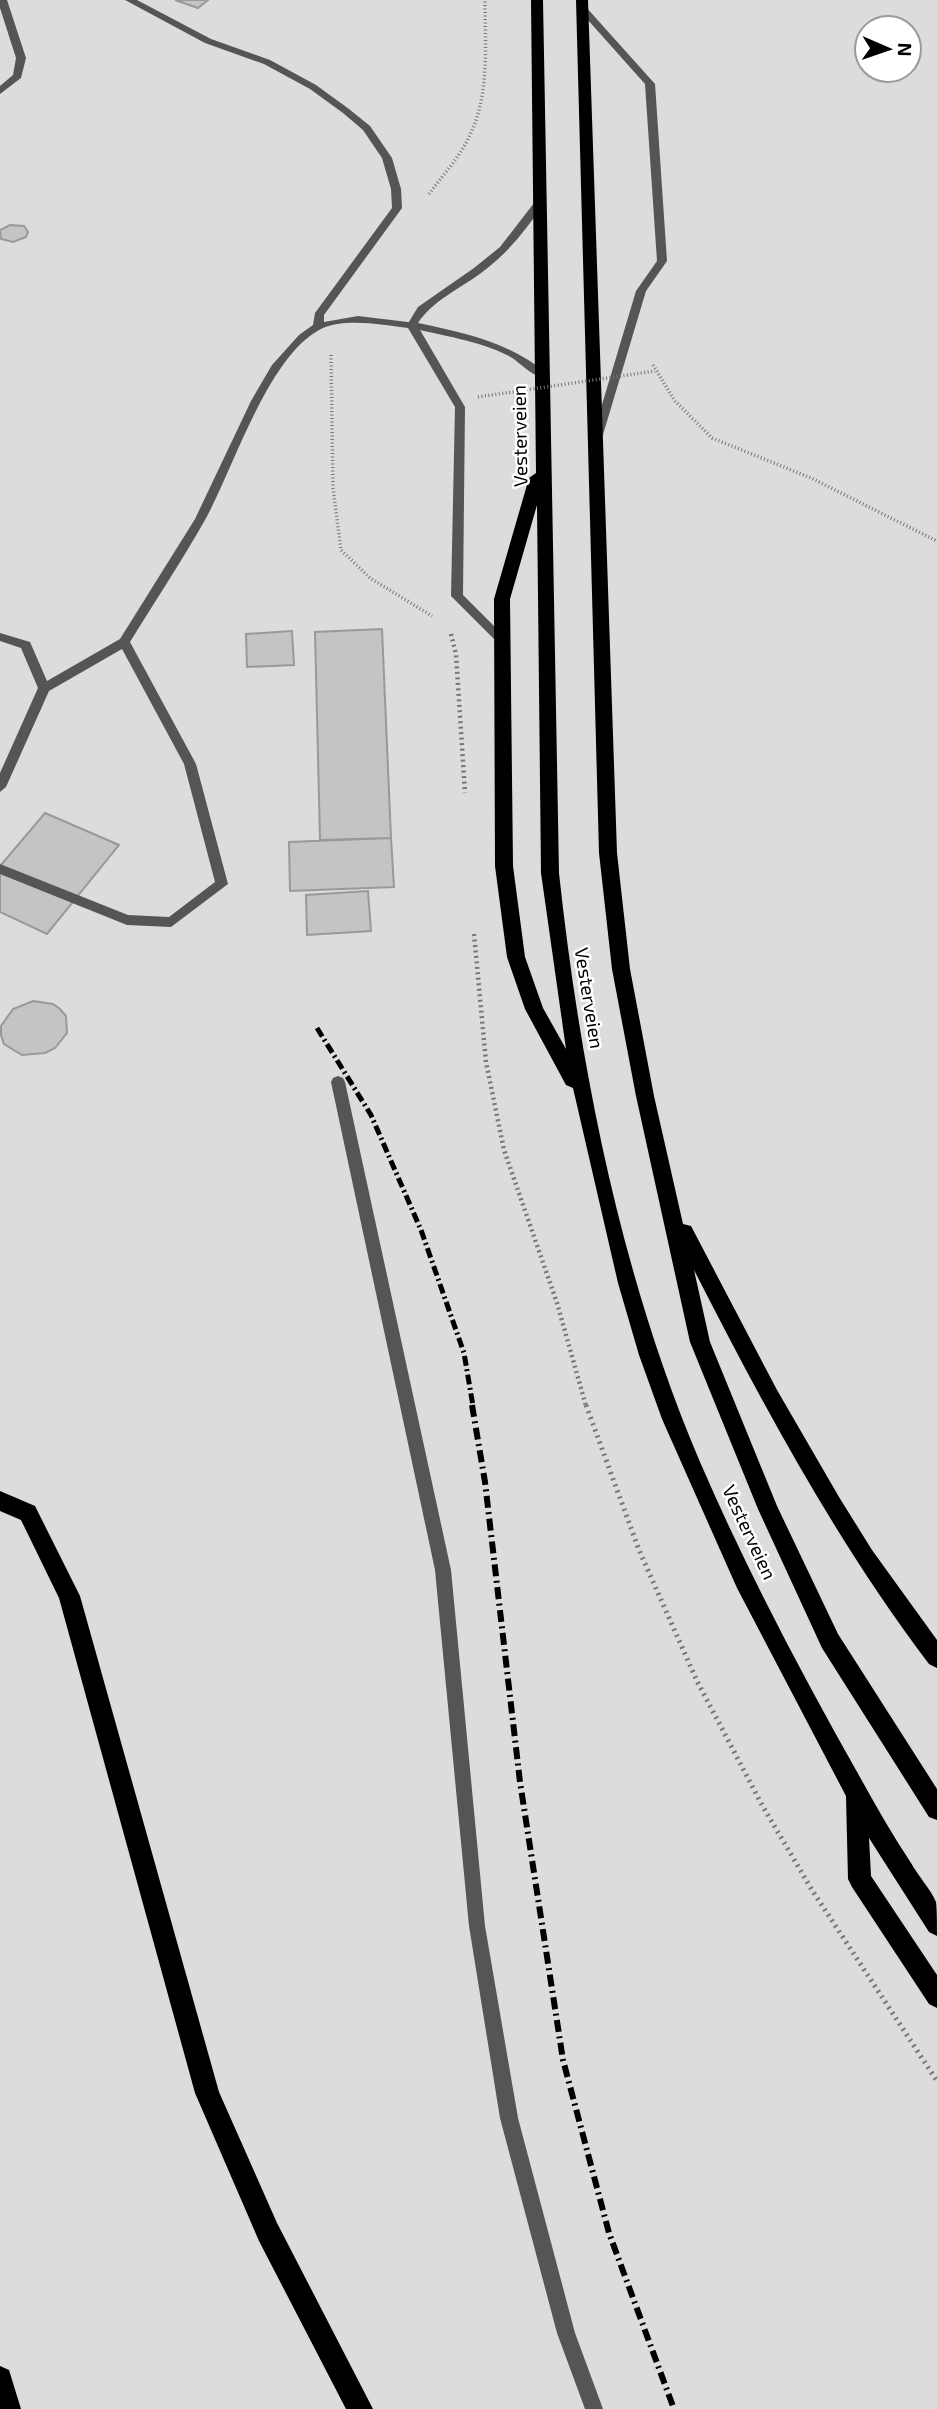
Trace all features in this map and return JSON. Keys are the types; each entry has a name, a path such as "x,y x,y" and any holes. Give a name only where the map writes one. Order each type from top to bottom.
{"highway":[{"name":"Vesterveien","path":"537,0 550,873 558,954 582,1096 622,1262 657,1378 711,1513 856,1793 937,1924"},
{"name":"Vesterveien","path":"582,4 608,853 621,969 645,1096 700,1342 768,1509 830,1642 937,1809"},
{"path":"544,457 502,599 504,866 516,957 534,1009 582,1096"},
{"path":"673,1213 823,1492 897,1607 937,1657"},
{"path":"0,1501 28,1513 69,1596 207,2093 268,2232 360,2409"},
{"path":"856,1793 860,1879 937,1996"},
{"path":"0,2379 9,2409"}],"street":[{"path":"0,91 18,76 21,58 2,0"},
{"path":"130,0 208,41 267,62 313,87 367,128 387,158 396,189 397,208 318,315 318,326"},
{"path":"582,4 650,84 662,261 641,291 595,443"},
{"path":"412,325 422,309 499,256 522,232 538,205"},
{"path":"0,787 44,688 124,642 200,519 270,377 303,337 318,326 358,319 412,325 509,350 528,360 542,375"},
{"path":"412,325 460,407 457,596 503,641"},
{"path":"0,637 26,645 44,688"},
{"path":"0,869 127,920 171,922 222,884 190,764 124,642"},
{"path":"338,1082 443,1570 477,1926 509,2118 566,2333 594,2409"}],"path":[{"path":"651,361 675,401 712,438 811,478 937,541"},
{"path":"478,397 655,371"},
{"path":"330,391 334,504"}],"shaded area":[{"path":"0,0 937,0 937,2409 0,2409"}],"building":[{"path":"175,0 208,0 198,8"},
{"path":"10,225 24,226 28,232 26,237 13,242 1,239 0,230"},
{"path":"382,629 391,838 320,840 315,632"},
{"path":"292,631 294,665 247,667 246,634"},
{"path":"45,813 119,845 47,934 0,912 0,866"},
{"path":"391,838 394,887 290,891 289,842"},
{"path":"368,891 371,931 307,935 306,895"},
{"path":"33,1001 53,1004 60,1009 66,1016 67,1033 55,1048 45,1053 22,1055 4,1044 1,1026 13,1009"}],"railway":[{"path":"317,1028 371,1115 421,1230 464,1353 473,1406"},
{"path":"472,1405 485,1482 520,1782 563,2060 609,2233 674,2409"}]}
